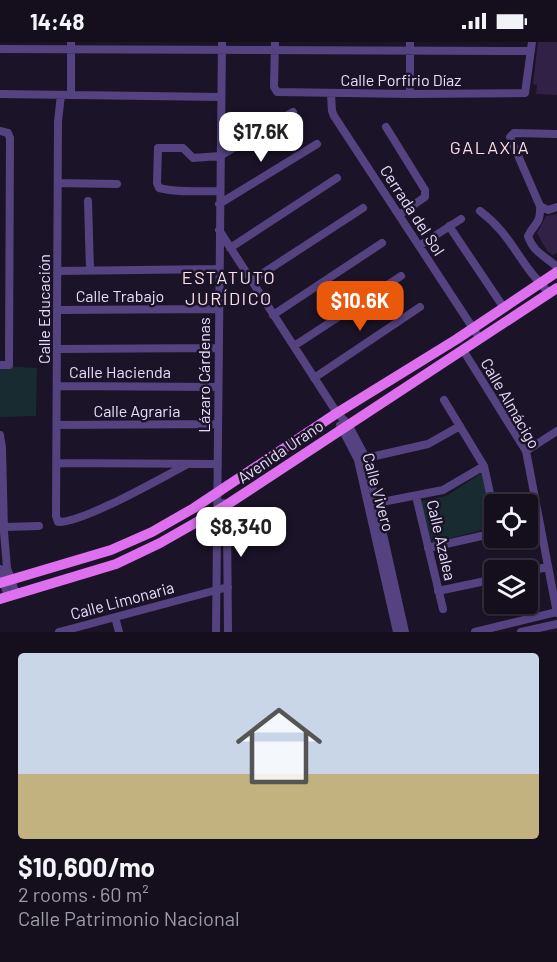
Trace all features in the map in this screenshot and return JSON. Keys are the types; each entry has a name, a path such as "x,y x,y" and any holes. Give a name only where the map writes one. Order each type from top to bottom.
{"main road":[{"name":"Avenida Urano","path":"5,582 129,543 194,508 557,272"},
{"name":"Avenida Urano","path":"8,597 116,564 160,543 281,469 553,290"},
{"path":"272,456 281,469"}],"street":[{"path":"71,45 71,95"},
{"path":"0,49 71,45 531,47"},
{"name":"Lázaro Cárdenas","path":"220,508 218,348 221,46"},
{"name":"Calle Porfirio Díaz","path":"275,46 274,87 277,92 331,94 525,93 531,47"},
{"path":"410,46 410,94"},
{"path":"0,94 221,97"},
{"name":"Cerrada del Sol","path":"331,94 334,116 480,339"},
{"name":"Calle Educación","path":"61,95 58,121 56,516 58,522 70,521 95,511 186,465"},
{"path":"219,190 195,190 188,193 177,189 159,188 157,150 159,147 183,148 193,158 220,156 293,112"},
{"path":"386,128 426,194 399,215"},
{"path":"4,132 10,138 4,365"},
{"path":"557,134 514,133 510,137 540,206 541,217 528,236 530,243 537,253 557,267"},
{"path":"219,204 317,144"},
{"path":"230,248 337,178"},
{"path":"58,183 117,184"},
{"path":"88,201 90,270"},
{"path":"540,206 548,210 557,207"},
{"path":"251,281 363,208"},
{"path":"480,211 497,224 541,284 553,290"},
{"path":"419,246 461,219"},
{"path":"449,226 504,308"},
{"name":"Calle Vivero","path":"219,230 337,413 362,459 388,575 397,632"},
{"path":"273,315 382,243"},
{"path":"58,271 219,269"},
{"path":"294,346 400,276"},
{"path":"314,378 420,307"},
{"name":"Calle Trabajo","path":"57,310 219,309"},
{"path":"58,349 218,348"},
{"name":"Calle Almácigo","path":"463,350 526,451 557,612"},
{"name":"Calle Hacienda","path":"57,386 218,387"},
{"path":"444,400 484,466 490,494"},
{"name":"Calle Agraria","path":"57,425 218,424"},
{"path":"362,459 428,444 460,426"},
{"path":"526,451 557,432"},
{"path":"0,435 3,531 7,568 5,582"},
{"path":"57,463 218,464"},
{"path":"372,504 443,490 484,466"},
{"name":"Calle Azalea","path":"416,496 443,609"},
{"path":"220,508 227,517 228,632"},
{"path":"216,632 220,508"},
{"path":"3,531 39,526"},
{"path":"428,548 484,535"},
{"path":"538,569 548,567"},
{"path":"0,569 8,597"},
{"name":"Calle Vivero","path":"388,575 405,632"},
{"path":"438,591 484,581"},
{"name":"Calle Limonaria","path":"62,632 228,587"},
{"path":"475,632 513,628 557,612"},
{"path":"115,617 119,632"},
{"path":"521,632 557,624"}],"green space":[{"path":"0,366 37,368 36,416 0,417"},
{"path":"482,473 487,494 484,494 484,530 432,543 421,501 446,496"}],"building":[{"path":"538,42 557,42 557,95 536,94 537,85 533,84"},
{"path":"557,214 557,253 553,255 547,251 537,233 546,216"}],"district":[{"name":"GALAXIA","path":"490,147"},
{"name":"ESTATUTO JURÍDICO","path":"229,287"}]}
